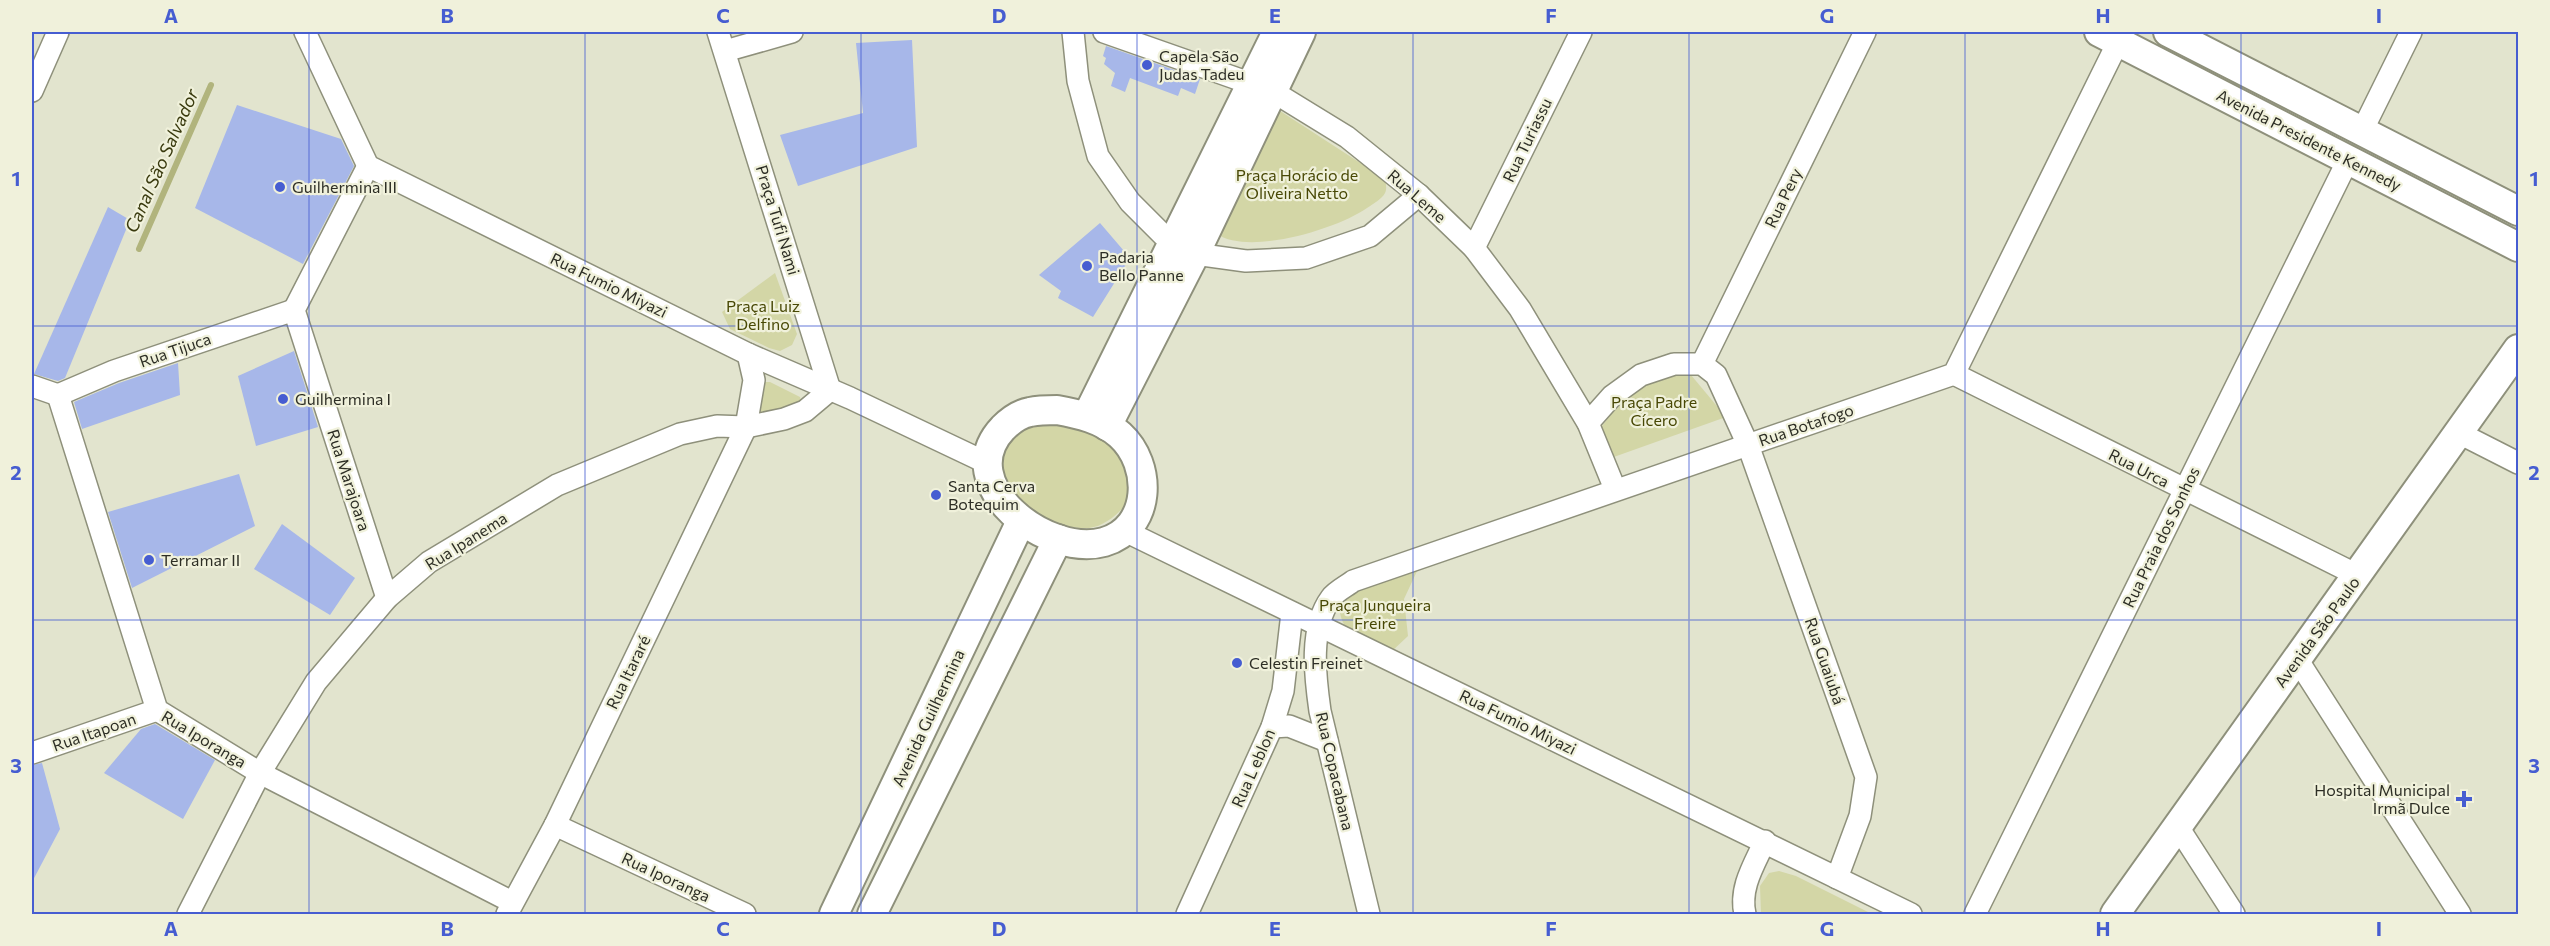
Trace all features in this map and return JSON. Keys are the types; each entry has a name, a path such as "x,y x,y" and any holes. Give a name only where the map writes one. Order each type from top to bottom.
{"street":[{"path":"32,91 58,32"},
{"path":"294,310 368,166 305,32"},
{"path":"722,41 792,32"},
{"path":"1073,32 1078,81 1098,156 1130,202 1184,248 1246,261 1306,258 1370,236 1419,195"},
{"name":"Rua Leme","path":"1104,32 1261,87 1347,137 1419,195 1474,249 1520,309 1588,423 1616,489"},
{"path":"1097,421 1184,248 1261,87 1277,32"},
{"path":"1261,87 1301,32"},
{"name":"Rua Turiassu","path":"1474,249 1581,32"},
{"name":"Rua Pery","path":"1701,364 1865,32"},
{"name":"Avenida Presidente Kennedy","path":"2168,32 2518,211"},
{"path":"2362,131 2411,32"},
{"path":"1954,374 2113,35"},
{"name":"Avenida Presidente Kennedy","path":"2113,35 2518,248"},
{"name":"Praça Tufi Nami","path":"722,41 830,390"},
{"name":"Rua Praia dos Sonhos","path":"1975,915 2348,160"},
{"name":"Rua Fumio Miyazi","path":"368,166 748,354 987,463"},
{"name":"Rua Tijuca","path":"58,395 114,371 294,310"},
{"name":"Rua Marajoara","path":"294,310 387,598"},
{"name":"Avenida São Paulo","path":"2115,915 2518,349"},
{"name":"Rua Itararé","path":"510,908 555,825 746,427 754,380 748,354"},
{"path":"1588,423 1612,396 1641,375 1674,364 1701,364 1716,375 1748,445"},
{"name":"Rua Botafogo","path":"1317,625 1332,596 1353,581 1954,374"},
{"name":"Rua Urca","path":"1954,374 2184,491 2357,575"},
{"path":"32,386 58,395"},
{"name":"Rua Ipanema","path":"188,915 260,773 316,682 387,598 429,562 557,485 680,434 717,426 746,427 784,419 805,411 830,390"},
{"name":"Rua Iporanga","path":"58,395 157,711 260,773 510,908"},
{"path":"1057,410 1097,421 1120,435 1135,454 1143,480 1142,505 1125,531 1109,540 1091,545 1058,539 1039,532 1022,521 1002,503 987,463 995,437 1011,420 1028,412 1057,410"},
{"path":"2459,433 2518,463"},
{"name":"Rua Guaiubá","path":"1748,445 1866,777 1860,816 1837,878"},
{"name":"Avenida Guilhermina","path":"834,915 1022,521"},
{"name":"Rua Fumio Miyazi","path":"1125,531 1765,841 1911,915"},
{"path":"872,915 1058,539"},
{"name":"Rua L eblon","path":"1186,915 1272,727 1283,691 1292,613"},
{"name":"Rua Copacabana","path":"1317,625 1317,687 1327,741 1369,915"},
{"path":"2297,659 2460,915"},
{"name":"Rua Itapoan","path":"32,753 157,711"},
{"path":"1272,727 1289,726 1327,741"},
{"name":"Rua Iporanga","path":"555,825 745,915"},
{"path":"2178,827 2234,915"},
{"path":"1745,915 1742,903 1746,881 1765,841"}],"green space":[{"name":"Praça Horácio de Oliveira Netto","path":"1274,107 1385,179 1384,195 1353,216 1293,237 1250,242 1231,240 1217,234"},
{"name":"Praça Luiz Delfino","path":"775,273 797,334 792,345 780,351 730,329 722,312"},
{"name":"Praça Padre Cícero","path":"1673,374 1691,375 1726,417 1611,458 1596,434 1628,392 1641,382"},
{"path":"764,382 770,382 800,397 801,401 781,408 756,422"},
{"path":"1051,415 1122,445 1133,497 1108,521 1096,527 1076,528 1049,520 1024,504 1006,482 1002,470 1005,429"},
{"name":"Praça Junqueira Freire","path":"1418,569 1404,599 1408,636 1391,652 1347,630 1340,607 1343,599 1350,592 1361,586"},
{"path":"1779,871 1796,876 1872,914 1761,914 1760,886 1769,873"}],"building":[{"path":"912,40 917,147 798,186 780,135 863,113 856,43"},
{"name":"Capela São Judas Tadeu","path":"1106,46 1200,79 1195,94 1181,88 1178,96 1130,78 1125,92 1111,86 1115,73 1104,64 1106,58 1103,56"},
{"name":"Guilhermina III","path":"237,105 341,139 354,166 303,264 195,208"},
{"path":"108,207 130,220 65,378 58,381 34,374"},
{"name":"Padaria Bello Panne","path":"1100,223 1130,258 1093,317 1058,298 1061,291 1039,275"},
{"name":"Guilhermina I","path":"294,351 318,427 256,446 238,376"},
{"path":"178,363 180,395 82,429 74,402 119,383"},
{"name":"Terramar II","path":"239,474 255,526 132,588 108,512"},
{"path":"282,524 355,578 330,615 254,569"},
{"path":"155,724 215,760 183,819 104,773 141,729"},
{"path":"42,763 60,829 32,882 32,765"}],"waterway":[{"name":"Canal São Salvador","path":"139,249 211,85"}],"place":[{"name":"Capela São Judas Tadeu","path":"1147,65"},
{"name":"Guilhermina III","path":"280,187"},
{"name":"Padaria Bello Panne","path":"1087,266"},
{"name":"Guilhermina I","path":"283,399"},
{"name":"Santa Cerva Botequim","path":"936,495"},
{"name":"Terramar II","path":"149,560"},
{"name":"Celestin Freinet","path":"1237,663"},
{"name":"Hospital Municipal Irmã Dulce","path":"2464,799"}]}
